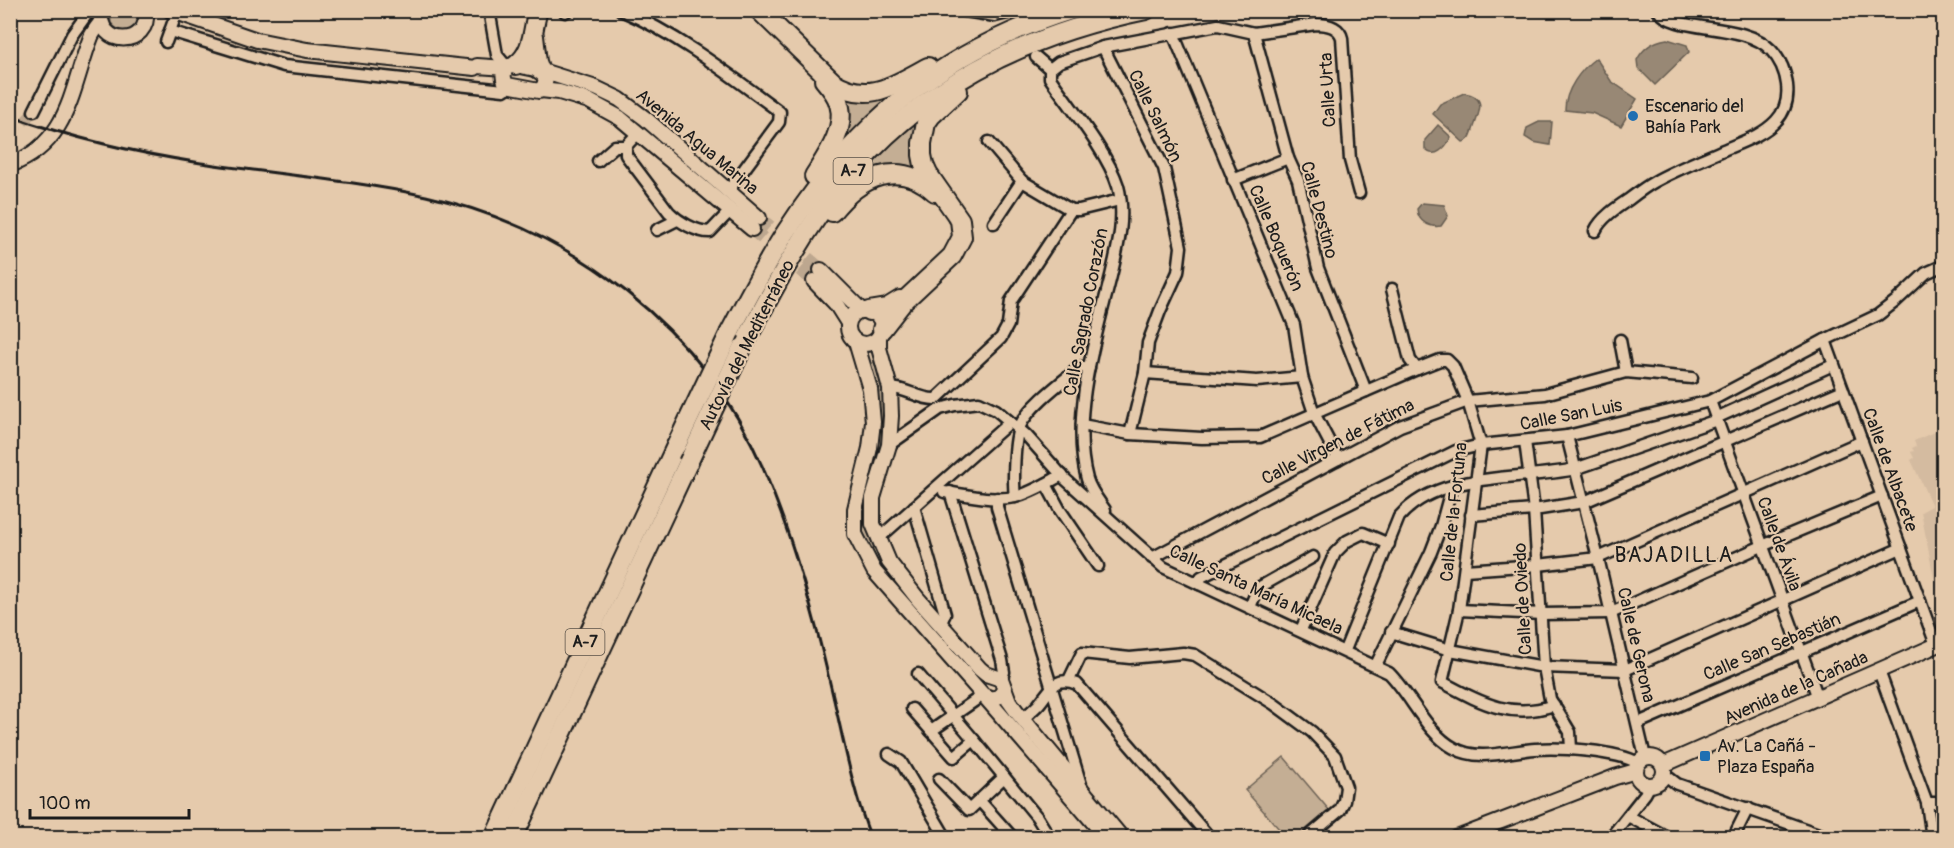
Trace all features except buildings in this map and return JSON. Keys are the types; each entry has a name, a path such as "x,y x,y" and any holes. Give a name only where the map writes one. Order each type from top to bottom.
{"highway":[{"path":"759,10 833,82 844,89 861,93 888,87 941,61 964,56"},
{"name":"Autovía del Mediterráneo","path":"513,837 742,348 772,291 793,238 821,182 872,124 912,89 964,56 1015,31 1071,10"},
{"name":"Autovía del Mediterráneo","path":"494,837 730,332 793,238 872,149 932,97 964,76 1019,49 1068,30 1146,10"},
{"path":"510,67 523,59 528,50 536,19"},
{"path":"536,19 536,53 541,70"},
{"path":"880,333 896,309 952,256 959,245 963,230 955,211 924,165 922,143 926,123 960,90 1019,49"},
{"path":"801,50 835,95 841,114 829,151 791,211 793,238 812,235 848,196 871,180 886,174 904,174 922,181 955,211"},
{"path":"865,310 891,306 914,291"},
{"path":"523,837 528,826 534,793"}],"street":[{"path":"34,111 49,85 62,52 90,10"},
{"path":"144,28 146,10"},
{"path":"101,16 103,27 117,38 135,36 153,16 172,11 168,37 284,66 504,90 507,88 503,76 510,67 497,55 489,10"},
{"path":"621,10 647,21 692,48 780,112 779,123 728,191"},
{"path":"959,10 995,16 1016,13"},
{"path":"1595,231 1615,209 1653,182 1765,130 1782,113 1787,96 1788,86 1783,67 1774,53 1760,40 1746,35 1669,20 1658,10"},
{"name":"Avenida Agua Marina","path":"172,11 256,40 307,50 476,68 477,66 510,67 541,70 596,88 619,99 646,119 728,191 756,224 731,210 639,132 607,109 559,92 506,84 477,71 476,68"},
{"path":"10,165 38,152 53,136 70,102 86,48 101,16"},
{"name":"Calle Urta","path":"1050,69 1059,62 1103,48 1218,25 1254,33 1326,24 1340,32 1350,160 1359,193"},
{"name":"Calle Boquerón","path":"1173,33 1294,325 1302,377 1314,413 1338,459"},
{"name":"Calle Destino","path":"1254,33 1288,158 1298,180 1318,268 1366,391"},
{"path":"90,42 112,36"},
{"name":"Calle Salmón","path":"1103,48 1164,168 1182,247 1178,272 1148,343 1145,373 1130,434"},
{"path":"349,74 351,55"},
{"name":"Calle Sagrado Corazón","path":"1036,57 1050,69 1050,78 1106,160 1117,185 1120,200 1121,219 1118,246 1089,368 1082,425 1083,457 1088,481 1112,521"},
{"path":"541,70 546,79 541,90"},
{"path":"639,132 626,146 626,155 669,213 677,220 703,232 710,232 731,210"},
{"path":"989,142 1022,181 1071,210 1120,200"},
{"path":"598,161 615,146 626,146"},
{"path":"1233,180 1288,158"},
{"path":"994,223 1022,181"},
{"path":"890,388 900,388 938,404 1001,338 1008,325 1011,301 1071,210"},
{"path":"657,231 677,220"},
{"name":"Calle San Luis","path":"1199,584 1201,577 1456,451 1481,445 1567,436 1710,401 1825,340 1878,315 1926,273 1944,265"},
{"path":"848,323 817,276 879,319 879,348 890,388 889,445 873,498 873,524 889,562 940,625 980,669 998,682 1023,719 1122,837"},
{"path":"1392,289 1410,360 1418,369"},
{"path":"865,310 853,315 848,323 848,332 856,342 870,389 873,422 870,448 855,509 855,534 874,571 1107,837"},
{"path":"856,342 869,344 880,333"},
{"path":"1620,340 1626,372"},
{"name":"Calle de Albacete","path":"1825,340 1920,602 1940,644"},
{"name":"Calle de la Fortuna","path":"1082,425 1130,434 1202,438 1260,437 1418,369 1440,360 1447,360 1453,366 1468,401 1481,445 1459,610 1442,682 1482,703 1508,709 1531,711 1554,705"},
{"path":"1345,651 1399,517 1405,510 1421,500 1452,486 1476,481 1575,469 1716,419 1833,365"},
{"path":"878,539 933,490 1014,425 1023,421 1052,391 1080,367 1089,368"},
{"name":"Calle Virgen de Fátima","path":"1152,558 1400,426 1468,401 1545,394 1626,372 1692,378"},
{"path":"1145,373 1257,381 1302,377"},
{"path":"1471,515 1534,510 1584,502 1843,390"},
{"name":"Calle de Ávila","path":"1710,401 1818,698"},
{"name":"Calle Santa María Micaela","path":"889,445 938,404 956,405 979,402 996,410 1014,425 1062,475 1162,567 1389,673 1435,733 1452,747 1472,755 1537,748 1570,749 1628,757 1640,764"},
{"path":"1014,425 1013,484 1015,497"},
{"name":"Calle de Gerona","path":"1567,436 1638,723 1640,764"},
{"name":"Calle de Oviedo","path":"1525,441 1534,510 1544,667 1550,699 1570,732 1570,749"},
{"path":"1465,570 1598,558 1862,441"},
{"path":"933,490 997,498 1015,497 1062,475"},
{"path":"1046,484 1060,510 1098,566"},
{"path":"1376,665 1431,552 1452,486"},
{"path":"931,731 983,695 997,698 998,682 1004,672 950,492"},
{"path":"1459,610 1542,614 1611,613 1882,496"},
{"path":"997,498 997,507 1082,788"},
{"path":"914,507 945,614 940,625"},
{"path":"1301,630 1335,553 1347,541 1363,533 1389,544"},
{"path":"1391,632 1450,650 1544,667 1625,670 1901,548"},
{"path":"1250,607 1258,588 1313,557"},
{"name":"Calle San Sebastián","path":"1638,723 1920,602"},
{"name":"Avenida de la Cañada","path":"1663,770 1940,644"},
{"path":"1069,680 1082,653 1130,658 1183,653 1195,655 1231,675 1312,732 1335,756 1346,788 1344,801 1340,810 1307,837"},
{"path":"1879,671 1927,804 1932,837"},
{"path":"918,674 1004,777 1050,837"},
{"path":"1023,719 1037,706 1052,685 1069,680 1077,684 1210,837"},
{"path":"983,695 981,681 998,682"},
{"path":"912,709 954,757 974,740"},
{"path":"889,754 901,762 946,837"},
{"path":"1457,837 1626,773 1654,757 1677,784 1830,837"},
{"path":"1640,764 1641,782 1650,785 1659,782 1663,770"},
{"path":"939,779 969,810 1004,777"},
{"path":"1610,837 1650,785"},
{"path":"979,800 1012,837"},
{"path":"1927,804 1944,803"},
{"path":"1733,837 1748,808"},
{"path":"1628,816 1669,837"}],"shaded area":[{"path":"110,11 141,11 141,17 136,27 126,31 116,28 111,23"},
{"path":"1667,39 1687,45 1689,52 1655,85 1638,68 1637,60 1649,46"},
{"path":"1596,58 1611,81 1637,99 1621,126 1592,113 1565,110 1568,95 1575,81"},
{"path":"896,90 895,95 840,150 837,91"},
{"path":"1464,93 1476,98 1480,106 1470,137 1463,142 1433,114 1440,104"},
{"path":"1539,122 1552,122 1550,145 1533,142 1525,137 1527,128"},
{"path":"916,123 918,164 914,169 866,171 891,144"},
{"path":"1438,125 1451,137 1440,151 1429,152 1425,149 1425,140"},
{"path":"1422,203 1444,205 1448,216 1441,226 1429,225 1422,221 1417,209"},
{"path":"875,361 883,389 885,427 873,478 868,523 971,666 974,677 882,571 865,540 862,527 869,366"},
{"path":"1943,428 1944,614 1941,615 1921,512 1932,506 1911,460 1914,458 1911,452 1916,446 1914,441"},
{"path":"1284,757 1329,810 1297,837 1286,837 1245,790"}],"tunnel":[{"path":"10,128 22,124 34,111"},
{"path":"759,218 821,270"},
{"path":"752,229 814,281"}],"railway":[{"path":"10,116 81,138 152,155 398,190 480,211 532,233 581,260 627,292 669,330 706,372 737,418 763,468 783,519 808,598 852,779 871,838"}],"place":[{"name":"Escenario del Bahía Park","path":"1633,116"},
{"name":"Av. La Cañá - Plaza España","path":"1705,756"}],"district":[{"name":"BAJADILLA","path":"1674,555"}]}
